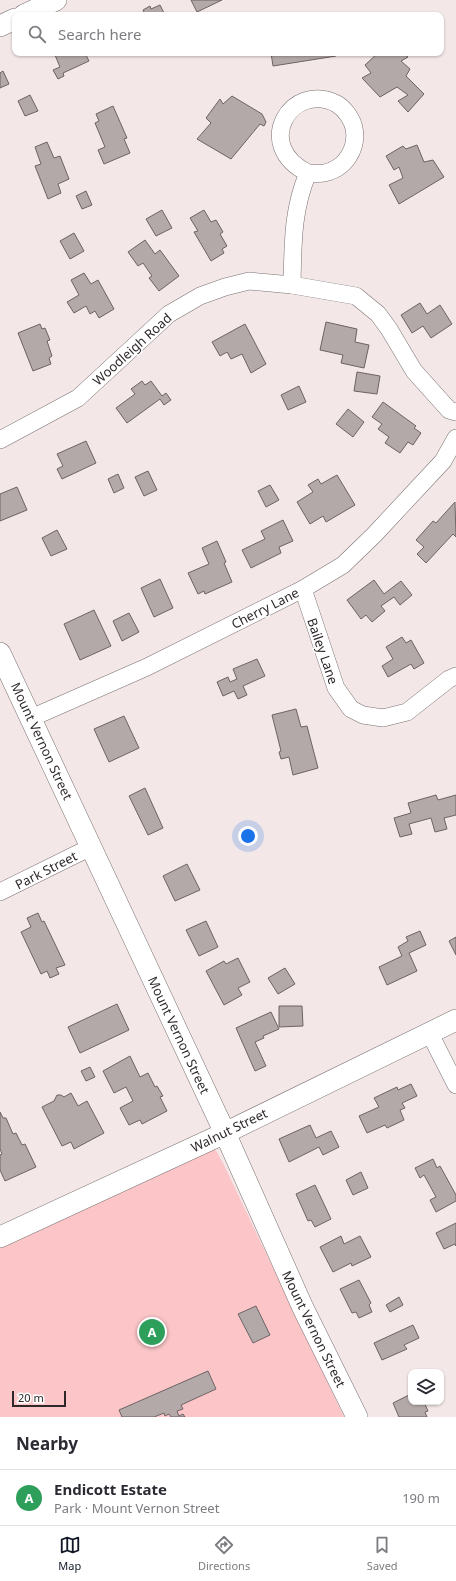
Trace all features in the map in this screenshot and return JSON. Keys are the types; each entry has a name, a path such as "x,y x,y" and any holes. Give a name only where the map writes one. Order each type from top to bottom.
{"street":[{"path":"30,12 56,0"},
{"path":"0,26 12,20"},
{"path":"318,99 330,101 341,106 349,116 354,127 355,140 352,152 345,162 335,170 323,173 308,173 299,169 289,161 283,150 280,138 281,126 286,115 295,106 306,101 318,99"},
{"path":"292,285 294,222 301,190 308,173"},
{"name":"Woodleigh Road","path":"0,440 78,398 169,314 200,296 225,287 249,281 292,285 356,296 378,314 389,329 414,371 449,410 456,412"},
{"name":"Cherry Lane","path":"31,718 147,667 302,589 343,565 374,535 443,461 456,438"},
{"name":"Bailey Lane","path":"302,589 336,688 352,709 363,715 383,718 407,712 449,679 456,676"},
{"name":"Mount Vernon Street","path":"0,653 225,1133 302,1308 357,1417"},
{"name":"Park Street","path":"0,892 91,847"},
{"name":"Walnut Street","path":"0,1238 225,1133 456,1020"},
{"path":"429,1032 456,1085"}],"shaded area":[{"path":"214,1149 224,1165 344,1417 0,1417 0,1247"}],"building":[{"path":"191,0 222,0 197,12"},
{"path":"160,5 164,12 144,12 143,10 150,6 151,9"},
{"path":"55,56 86,56 89,61 63,73 64,76 58,79 53,70 60,67"},
{"path":"271,56 336,56 273,66"},
{"path":"375,56 406,56 408,57 401,61 410,69 406,76 424,94 408,112 398,101 408,95 397,87 380,97 362,78 371,73 365,65"},
{"path":"3,71 9,84 0,88 0,73"},
{"path":"30,95 38,111 25,116 18,101"},
{"path":"232,96 262,114 266,122 264,126 260,124 231,159 197,139 211,123 206,118 220,99 223,104"},
{"path":"113,106 127,138 124,139 130,153 104,164 98,150 105,147 95,123 99,121 96,114"},
{"path":"47,142 54,158 60,156 69,179 58,184 61,193 48,199 35,166 41,164 35,147"},
{"path":"417,145 424,162 433,160 444,177 399,204 389,185 403,178 399,167 394,170 386,156 403,146 406,149"},
{"path":"86,191 92,205 82,209 76,196"},
{"path":"162,210 172,228 156,236 146,219"},
{"path":"204,210 211,222 216,220 223,232 220,234 227,246 222,249 224,253 211,261 194,232 198,231 190,218"},
{"path":"74,233 84,251 70,259 60,241"},
{"path":"145,240 155,254 160,250 179,276 159,291 149,278 152,276 143,263 138,266 128,252"},
{"path":"84,273 91,284 98,280 114,309 99,318 95,311 90,314 86,306 74,313 67,302 79,295 71,280"},
{"path":"420,303 427,314 440,305 452,324 431,338 423,326 412,333 401,315"},
{"path":"326,322 357,329 355,342 369,345 364,368 341,363 343,355 320,350"},
{"path":"40,324 42,329 45,328 50,340 47,341 52,356 49,358 51,364 33,371 18,333"},
{"path":"245,324 266,364 251,373 242,354 231,359 227,352 220,356 212,342"},
{"path":"357,372 380,376 377,394 354,391"},
{"path":"142,381 145,385 151,381 162,396 166,393 171,400 164,405 160,399 127,423 116,408 135,394 131,389"},
{"path":"299,386 306,402 288,410 281,395"},
{"path":"383,402 416,426 414,428 421,433 413,445 408,442 400,453 385,443 389,437 378,429 382,424 372,417"},
{"path":"348,409 364,422 353,437 336,424"},
{"path":"86,441 96,463 62,479 57,469 63,466 57,454"},
{"path":"148,471 157,490 144,496 135,477"},
{"path":"118,474 124,488 114,493 108,479"},
{"path":"337,475 355,505 326,522 323,516 310,524 297,502 313,492 308,485 318,479 321,484"},
{"path":"270,485 279,500 266,507 258,491"},
{"path":"17,487 27,510 0,521 0,494"},
{"path":"455,502 456,537 453,534 426,563 417,554 424,547 416,540 433,521 436,523"},
{"path":"283,520 293,541 279,547 281,553 251,568 242,550 265,539 261,531"},
{"path":"57,530 67,549 51,556 42,538"},
{"path":"217,541 226,562 224,563 232,582 205,594 204,591 198,594 188,573 209,564 202,548"},
{"path":"160,579 173,608 154,617 141,588"},
{"path":"374,580 384,594 401,581 412,595 400,605 394,597 381,606 385,611 372,622 366,615 361,619 347,600"},
{"path":"94,610 111,646 80,660 64,624"},
{"path":"129,613 139,632 122,641 113,621"},
{"path":"402,637 406,643 411,640 424,663 414,669 411,664 388,677 382,666 393,659 386,647"},
{"path":"257,659 265,676 243,686 247,695 238,699 234,691 223,696 217,682 228,677 230,682 237,679 233,669"},
{"path":"296,709 301,727 307,726 318,768 293,775 289,757 281,759 279,752 281,751 272,715"},
{"path":"124,716 139,748 109,762 94,729"},
{"path":"145,788 163,828 148,835 129,796"},
{"path":"436,795 438,800 456,795 456,815 444,818 447,829 435,832 431,818 409,824 412,834 400,837 394,818 411,813 408,803"},
{"path":"187,864 200,890 175,901 163,876"},
{"path":"38,913 42,922 44,921 65,965 56,968 59,974 50,978 47,971 41,974 21,932 31,927 27,918"},
{"path":"206,921 218,947 199,956 186,930"},
{"path":"420,931 426,945 409,953 417,971 387,985 379,967 402,956 398,947 408,941 406,937"},
{"path":"456,937 456,955 449,941"},
{"path":"238,958 250,982 238,988 242,995 224,1005 206,971 224,961 226,964"},
{"path":"285,968 295,984 278,994 268,978"},
{"path":"117,1004 129,1030 80,1053 68,1027"},
{"path":"279,1006 302,1006 303,1026 279,1027"},
{"path":"271,1012 279,1029 263,1036 264,1038 255,1042 266,1066 255,1071 236,1028"},
{"path":"130,1056 140,1077 148,1073 155,1087 157,1086 163,1096 160,1097 167,1111 142,1124 140,1120 129,1125 120,1108 133,1101 126,1087 114,1093 103,1071"},
{"path":"90,1067 95,1077 86,1081 81,1071"},
{"path":"411,1084 417,1096 402,1103 405,1108 400,1110 404,1120 387,1128 385,1125 367,1133 359,1116 379,1107 374,1098 397,1087 398,1090"},
{"path":"71,1093 78,1106 87,1101 104,1133 74,1149 71,1142 62,1146 42,1107 54,1101 57,1095 64,1097"},
{"path":"0,1112 3,1118 6,1118 13,1134 16,1133 22,1145 25,1144 36,1167 5,1181 0,1170 0,1155 2,1154 0,1149"},
{"path":"310,1125 316,1138 331,1131 339,1147 323,1155 319,1147 289,1162 279,1139"},
{"path":"433,1159 437,1168 440,1166 456,1195 456,1201 436,1212 430,1200 436,1197 424,1175 420,1178 415,1168"},
{"path":"361,1172 368,1188 353,1195 346,1180"},
{"path":"315,1185 331,1219 315,1227 311,1220 308,1221 296,1194"},
{"path":"456,1223 456,1246 455,1244 444,1249 436,1233"},
{"path":"341,1236 344,1244 360,1236 371,1257 352,1266 351,1263 333,1272 320,1247"},
{"path":"359,1280 371,1303 369,1305 372,1312 359,1318 356,1312 352,1313 340,1289"},
{"path":"399,1297 403,1305 390,1312 386,1305"},
{"path":"256,1306 270,1335 253,1343 238,1314"},
{"path":"413,1325 419,1338 404,1345 407,1349 382,1360 374,1343"},
{"path":"208,1371 216,1389 181,1405 183,1409 177,1411 179,1416 183,1414 185,1417 171,1417 169,1414 165,1416 164,1413 154,1417 122,1417 119,1410"},
{"path":"408,1396 408,1405 425,1405 428,1411 425,1412 427,1417 399,1417 393,1403"}],"place":[{"name":"Endicott Estate","path":"152,1332"}]}
